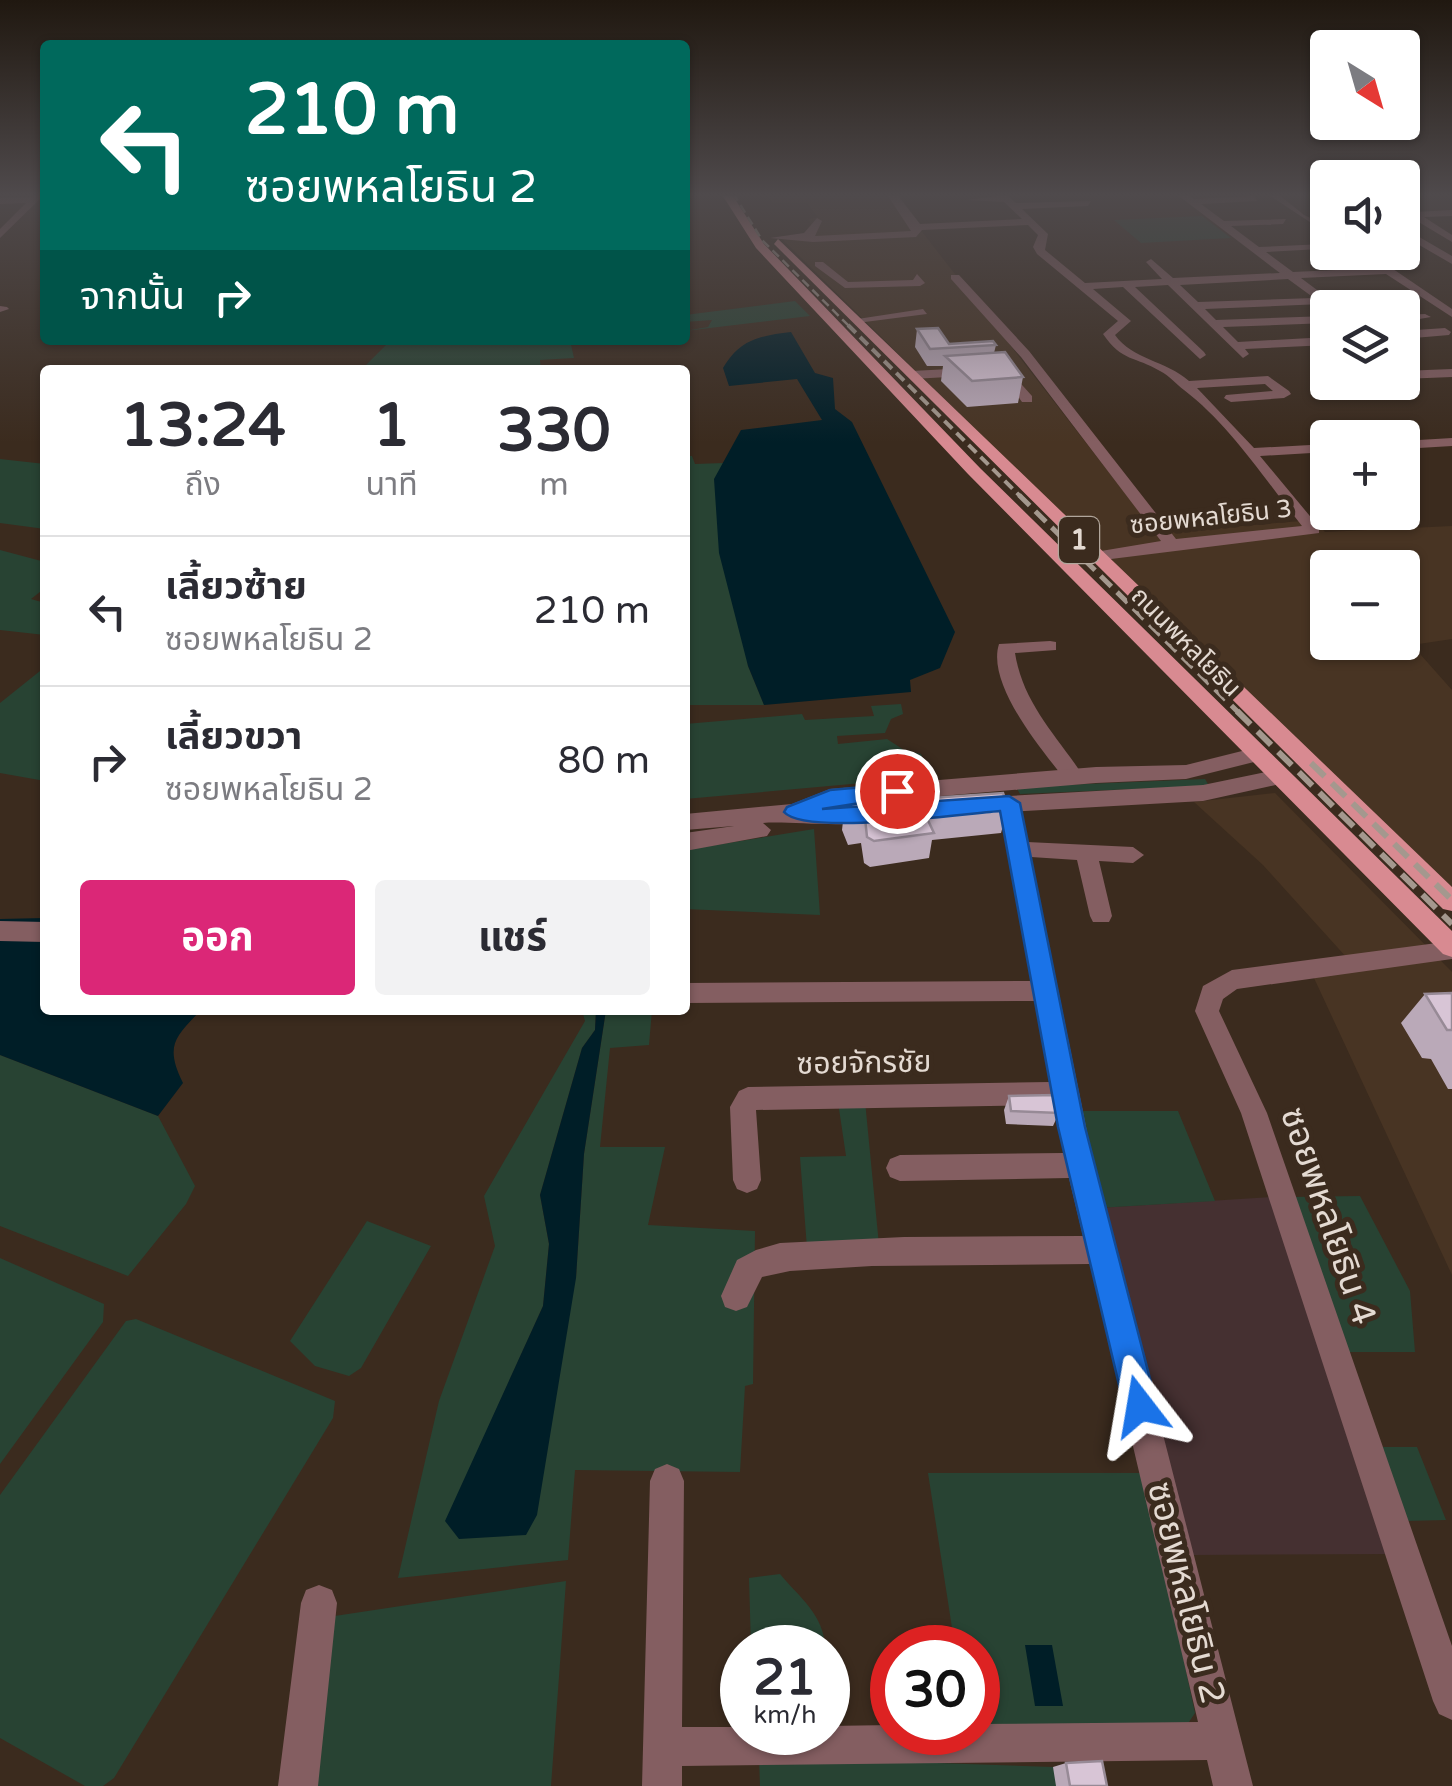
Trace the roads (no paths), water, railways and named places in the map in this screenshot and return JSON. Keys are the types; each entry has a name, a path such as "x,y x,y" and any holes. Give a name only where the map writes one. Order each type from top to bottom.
{"main road":[{"name":"ถนนพหลโยธิน","path":"788,276 1452,949"},
{"name":"ถนนพหลโยธิน","path":"812,276 1452,902"},
{"path":"826,317 853,317"},
{"path":"1067,562 1095,556"},
{"path":"1281,776 1309,764"}],"street":[{"path":"835,276 845,284 857,286 920,282 917,278"},
{"name":"ซอยพหลโยธิน 3","path":"1071,276 1125,322 1109,334 1125,356 1170,371 1250,452 1312,530 1095,556"},
{"path":"1165,276 1239,350 1310,343"},
{"path":"1083,286 1280,276"},
{"path":"1292,276 1310,289"},
{"path":"1396,276 1452,314"},
{"path":"956,277 1025,354 1172,544"},
{"path":"1125,283 1200,355"},
{"path":"1182,293 1310,289"},
{"path":"1195,306 1310,305"},
{"path":"1213,324 1310,308"},
{"path":"853,317 923,312"},
{"path":"1420,317 1425,317"},
{"path":"1420,334 1444,332"},
{"path":"898,361 1009,355"},
{"path":"912,375 1005,370 1027,399"},
{"path":"1420,374 1452,373"},
{"path":"1183,385 1268,380 1284,394 1231,398"},
{"path":"1420,444 1452,442"},
{"path":"1250,452 1310,449"},
{"path":"1050,646 1005,648 1009,679 1024,711 1074,777"},
{"path":"1005,793 1074,777 1186,772 1258,754"},
{"path":"690,822 1005,793 1203,793 1281,776"},
{"name":"ซอยพหลโยธิน 2","path":"1005,793 1020,849 1026,906 1080,1166 1233,1786"},
{"path":"690,806 832,807"},
{"path":"690,841 832,807"},
{"path":"1020,849 1134,855"},
{"path":"1086,852 1102,916"},
{"path":"0,931 40,932"},
{"name":"ซอยพหลโยธิน 4","path":"1452,949 1232,980 1212,993 1207,1011 1254,1113 1452,1700"},
{"path":"690,993 1044,991"},
{"name":"ซอยจักรชัย","path":"747,1180 742,1107 748,1099 1064,1093"},
{"path":"900,1168 1080,1166"},
{"path":"736,1296 740,1280 749,1270 761,1262 786,1258 900,1250 1101,1250"},
{"path":"662,1786 667,1481"},
{"path":"298,1786 318,1603"},
{"path":"662,1747 1223,1741"}],"water":[{"path":"791,332 815,373 833,378 835,409 852,422 955,632 940,668 910,680 911,692 764,705 748,666 719,553 714,479 741,430 822,420 797,379 729,386 723,368 736,351 751,341"},
{"path":"40,918 40,1015 196,1015 175,1043 174,1060 183,1083 158,1116 0,1055 0,919"},
{"path":"596,1015 605,1015 584,1154 576,1278 537,1515 526,1535 459,1539 445,1521 543,1306 549,1244 540,1195 582,1048 595,1030"},
{"path":"1025,1645 1052,1645 1063,1706 1035,1706"}],"railway":[{"path":"799,276 850,327"},
{"path":"848,325 1021,497"},
{"path":"1019,495 1239,713"},
{"path":"1237,711 1452,924"},
{"path":"1311,763 1452,900"}]}
